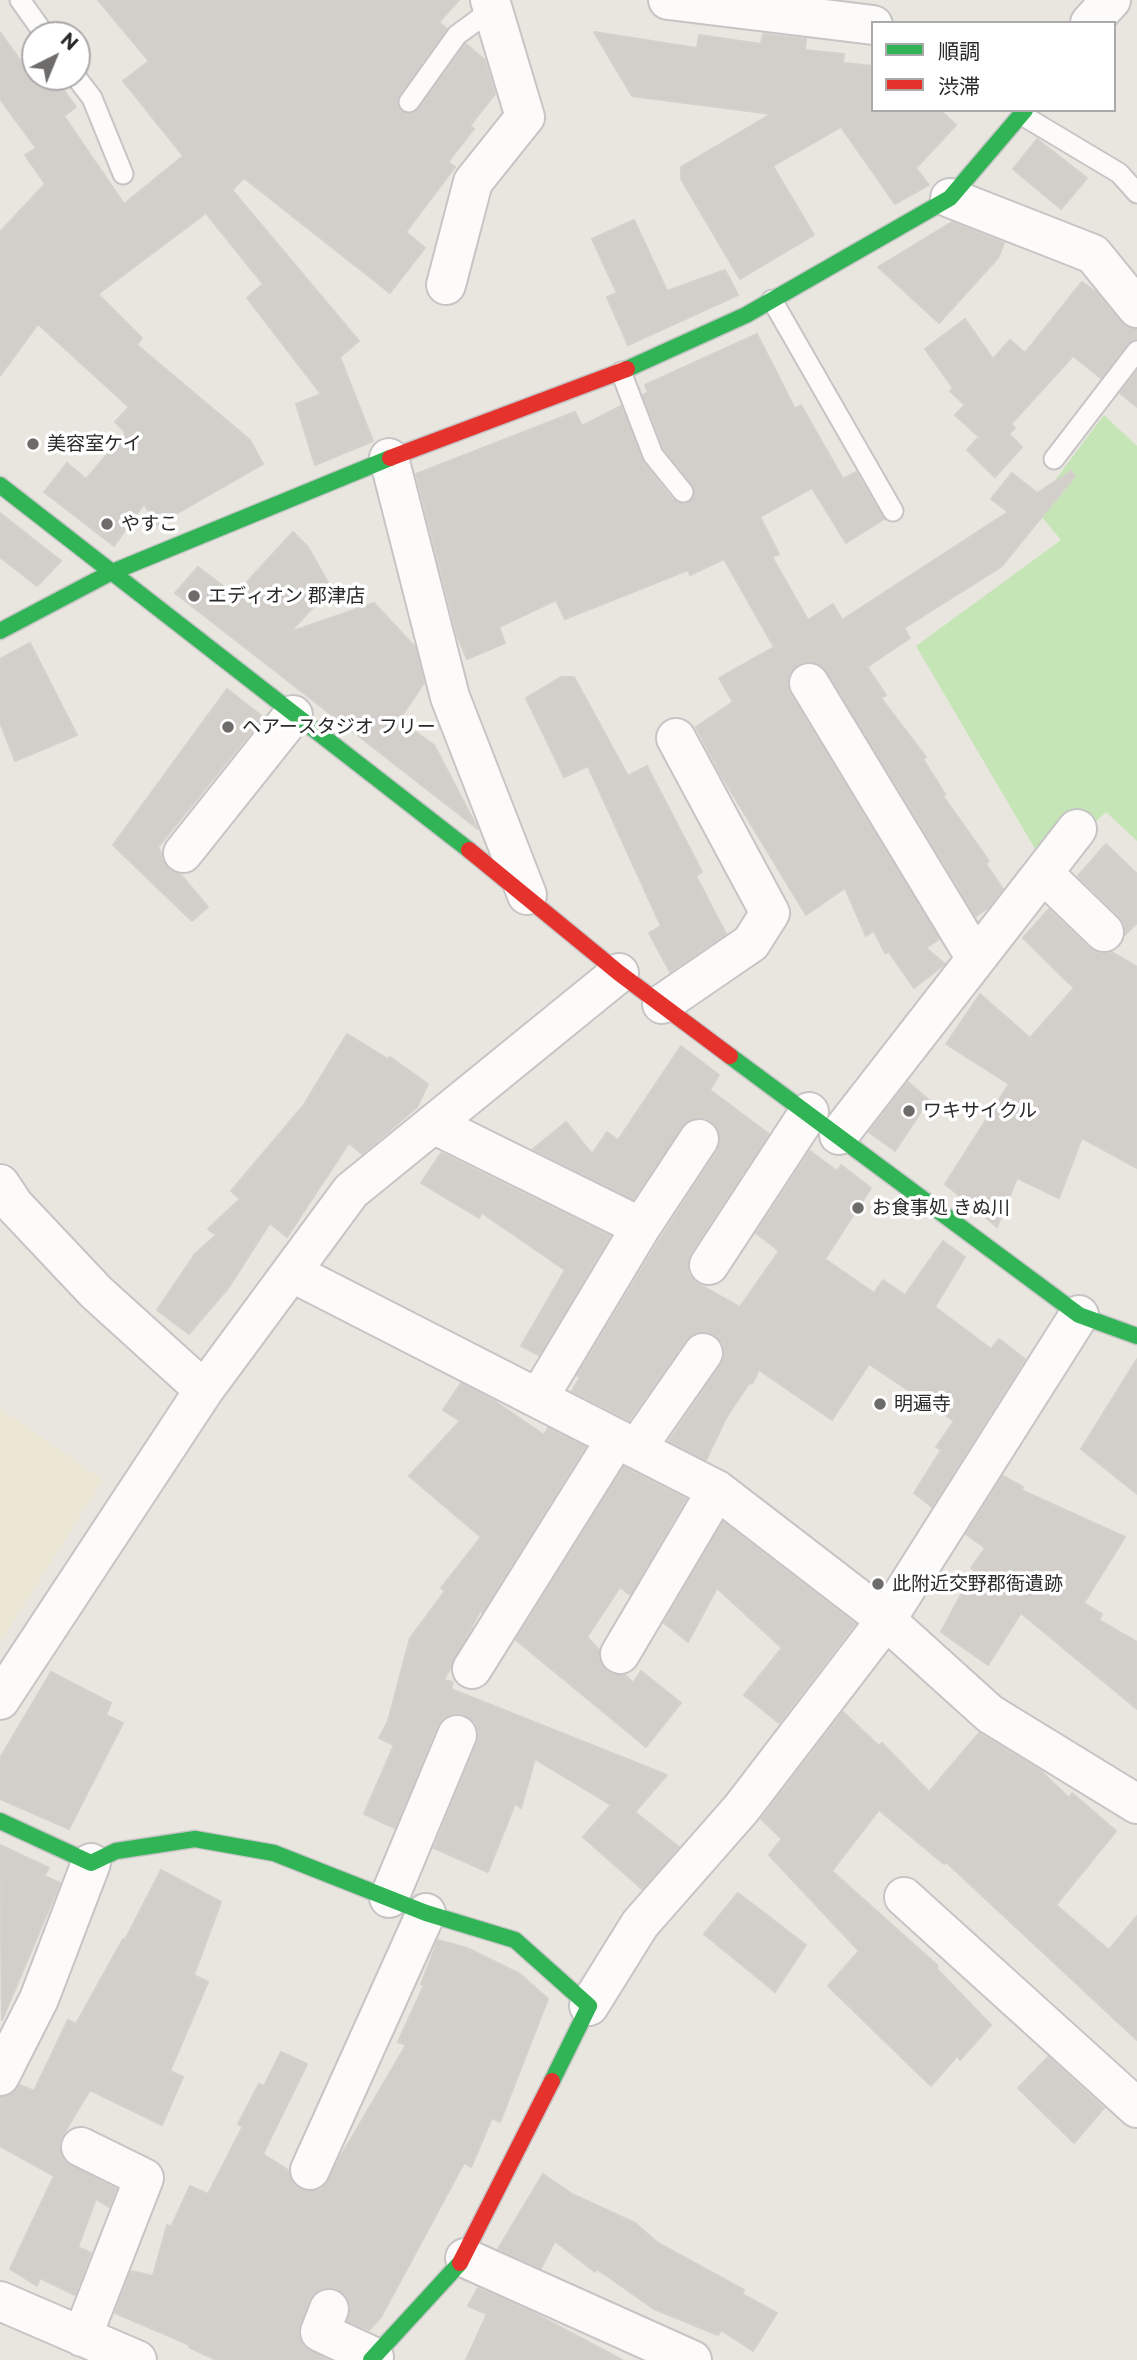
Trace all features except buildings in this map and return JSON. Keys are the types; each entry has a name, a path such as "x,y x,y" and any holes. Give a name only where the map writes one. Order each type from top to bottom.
{"street":[{"path":"668,0 871,25"},
{"path":"1072,0 1088,21"},
{"path":"1091,21 1111,0"},
{"path":"446,285 473,182 525,117 502,3"},
{"path":"0,631 110,573 390,458 621,372 772,300 950,198 1021,112"},
{"path":"950,198 1093,254 1137,308"},
{"path":"390,458 450,697 527,895"},
{"path":"0,485 527,895 619,973 1079,1315 1137,1336"},
{"path":"809,683 975,957"},
{"path":"183,853 293,715"},
{"path":"662,1004 751,943 770,914 676,738"},
{"path":"839,1135 1077,829"},
{"path":"1043,873 1104,932"},
{"path":"0,1700 204,1390 351,1191 619,973"},
{"path":"709,1265 809,1112"},
{"path":"433,1124 641,1227"},
{"path":"539,1397 641,1227 699,1139"},
{"path":"0,1184 14,1205 96,1293 204,1390"},
{"path":"293,1273 717,1490 886,1620 990,1714 1137,1804"},
{"path":"329,2309 320,2332 373,2358 465,2258 589,2006 640,1924 740,1809 786,1771 886,1620 1079,1315"},
{"path":"472,1669 626,1444 703,1353"},
{"path":"620,1654 717,1490"},
{"path":"389,1898 457,1735"},
{"path":"0,1821 91,1863"},
{"path":"0,2076 39,1999 91,1863 116,1851 195,1839 274,1853 426,1913 515,1940 589,2006"},
{"path":"904,1897 977,1982 1137,2108"},
{"path":"310,2170 312,2130 426,1913"},
{"path":"81,2147 144,2178 82,2337"},
{"path":"465,2258 631,2347 692,2360"},
{"path":"0,2301 137,2360"}],"lane":[{"path":"20,0 35,21"},
{"path":"409,102 457,35 502,3"},
{"path":"87,91 123,174"},
{"path":"1021,112 1119,173 1137,193"},
{"path":"772,300 893,511"},
{"path":"1054,459 1137,351"},
{"path":"621,372 653,455 683,492"}],"shaded area":[{"path":"0,1408 103,1480 0,1643"}],"green space":[{"path":"1104,415 1137,446 1137,841 1106,812 1093,824 1077,809 1038,854 916,646 1061,540 1034,508"}],"traffic: fast":[{"path":"627,369 746,315 950,198 1023,112"},
{"path":"0,631 110,573 390,458"},
{"path":"0,485 469,850"},
{"path":"730,1056 1079,1315 1137,1336"},
{"path":"0,1821 91,1863 116,1851 195,1839 274,1853 426,1913 515,1940 589,2006 552,2081"},
{"path":"371,2360 460,2263"}],"traffic: jam":[{"path":"390,458 627,369"},
{"path":"469,850 619,973 730,1056"},
{"path":"460,2263 552,2081"}],"place":[{"name":"美容室ケイ","path":"33,444"},
{"name":"やすこ","path":"107,524"},
{"name":"エディオン 郡津店","path":"194,596"},
{"name":"ヘアースタジオ フリー","path":"228,727"},
{"name":"ワキサイクル","path":"909,1111"},
{"name":"お食事処 きぬ川","path":"858,1208"},
{"name":"明遍寺","path":"880,1404"},
{"name":"此附近交野郡衙遺跡","path":"878,1584"}]}
